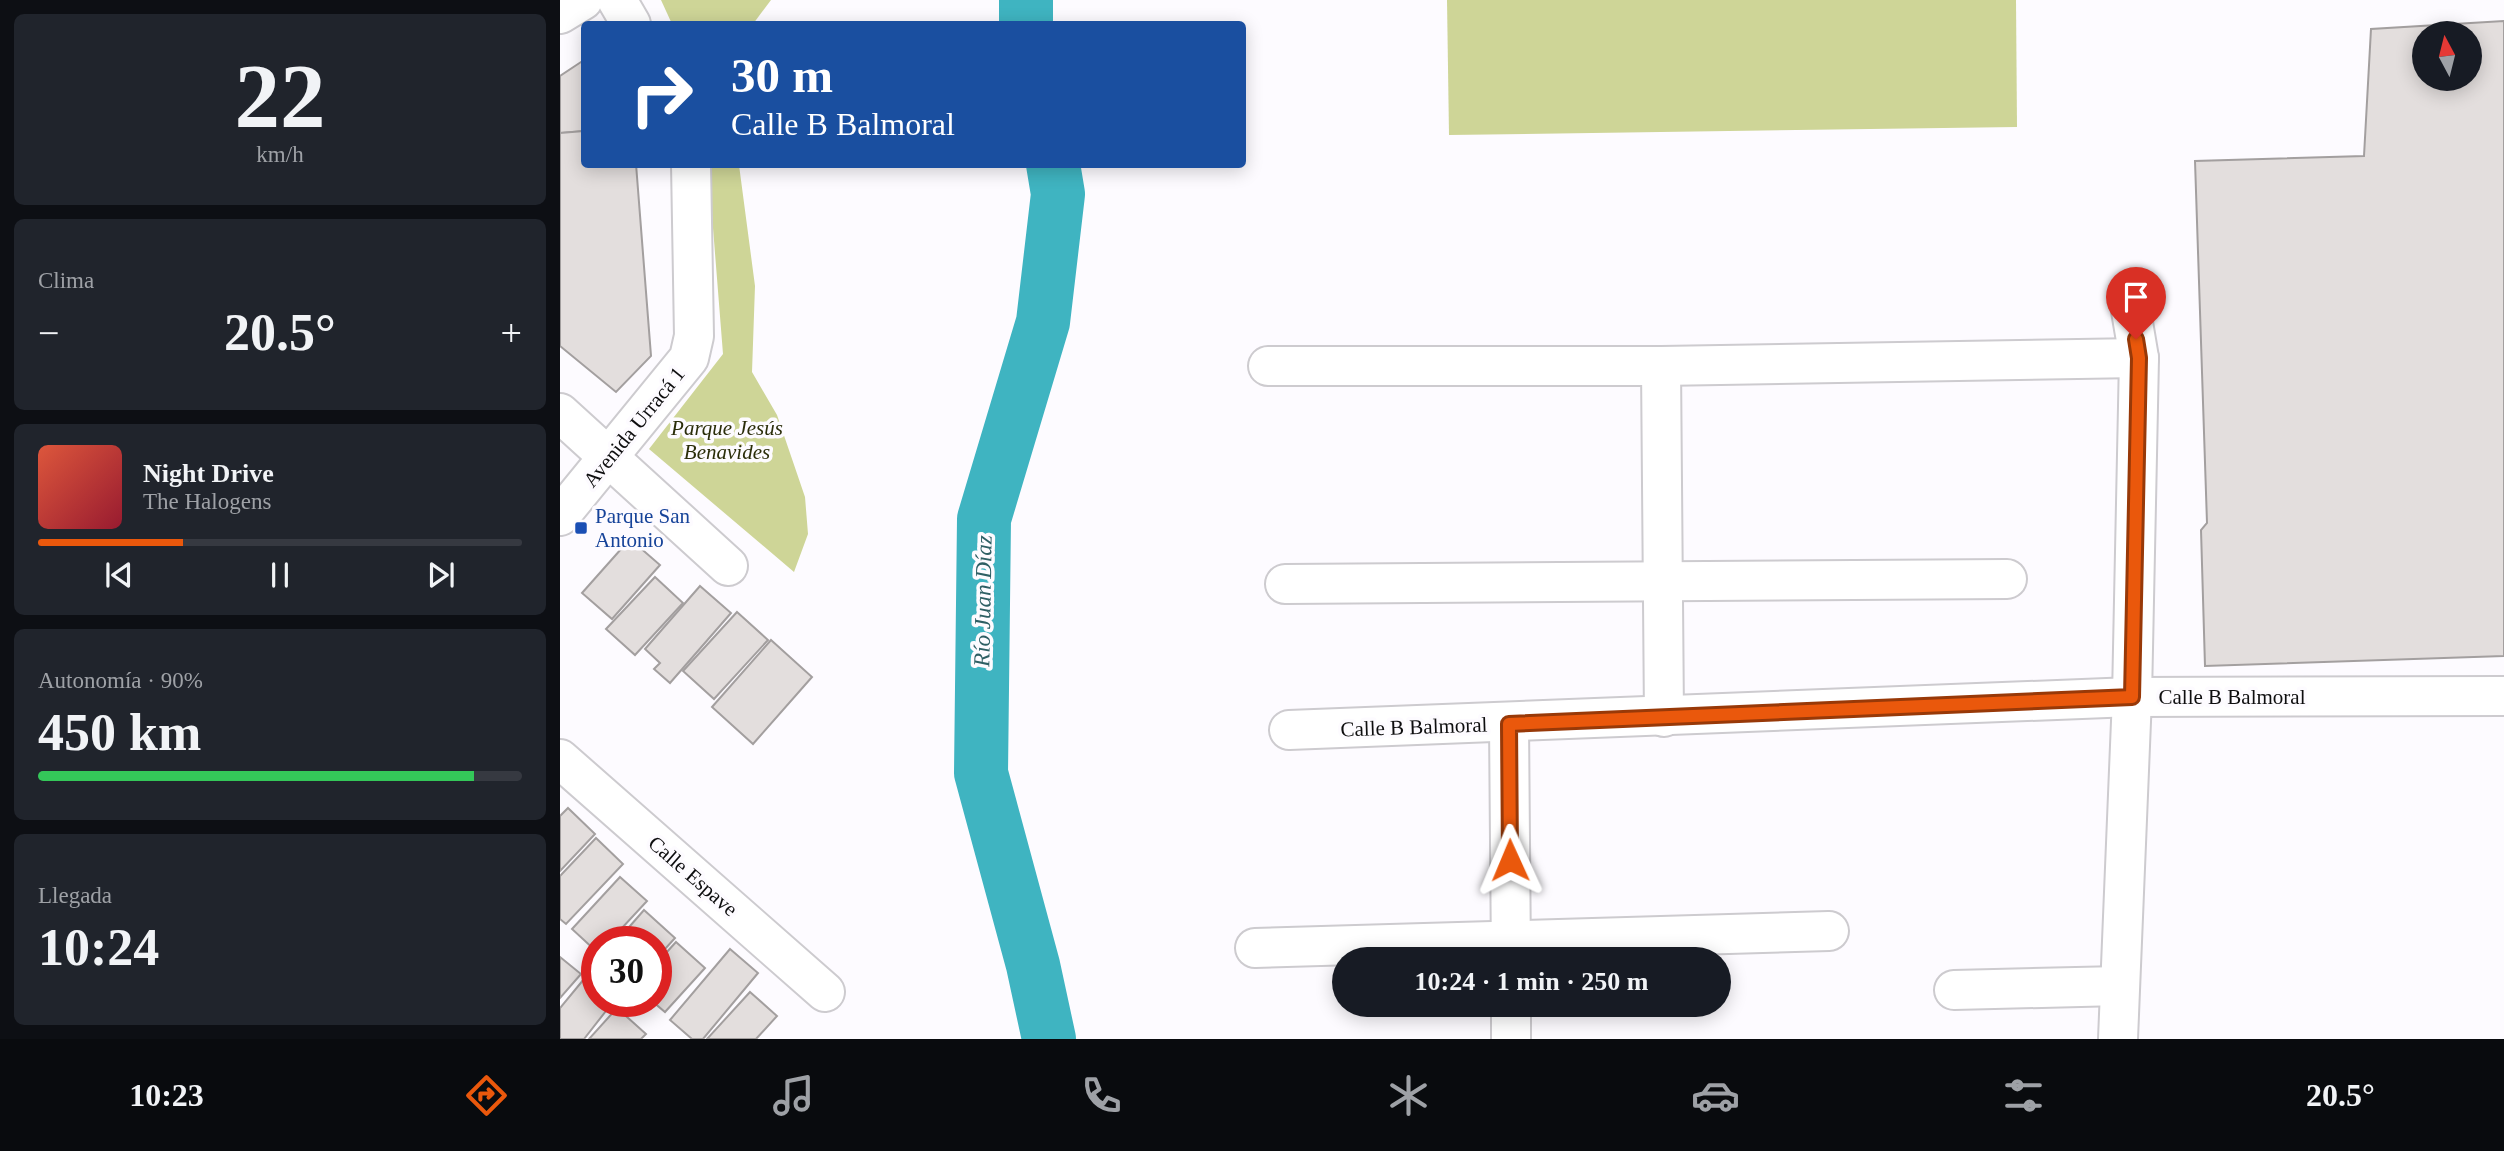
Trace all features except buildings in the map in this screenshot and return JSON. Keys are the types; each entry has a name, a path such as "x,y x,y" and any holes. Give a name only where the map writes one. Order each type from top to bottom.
{"street":[{"path":"560,14 583,0"},
{"path":"617,0 629,21"},
{"name":"Avenida Urracá 1","path":"560,516 677,376 692,351 694,190 691,168"},
{"path":"2118,1039 2132,697 2139,358 2129,299"},
{"path":"1268,366 1661,366 2139,358"},
{"path":"1661,366 1664,717"},
{"path":"560,413 728,566"},
{"path":"1285,584 2007,579"},
{"name":"Calle B Balmoral","path":"1289,730 1509,724 2132,697 2504,696"},
{"path":"1509,724 1511,947"},
{"name":"Calle Espave","path":"560,759 825,992"},
{"path":"1561,947 1829,931"},
{"path":"1255,948 1332,949"},
{"path":"1954,989 2120,986"},
{"path":"1511,1017 1511,1039"}],"green space":[{"path":"661,0 771,0 755,21 671,21"},
{"path":"1447,0 2016,0 2017,127 1449,135"},
{"name":"Parque Jesús Benavides","path":"708,168 739,168 755,286 752,372 777,415 805,497 808,534 794,572 649,449 723,354"}],"waterway":[{"name":"Río Juan Díaz","path":"1026,0 1026,21"},
{"name":"Río Juan Díaz","path":"1049,1039 1033,965 981,773 984,519 1043,322 1058,194 1054,168"}],"place":[{"name":"Parque San Antonio","path":"581,528"}],"route":[{"path":"1510,860 1509,724 2132,697 2139,358 2136,339"}]}
